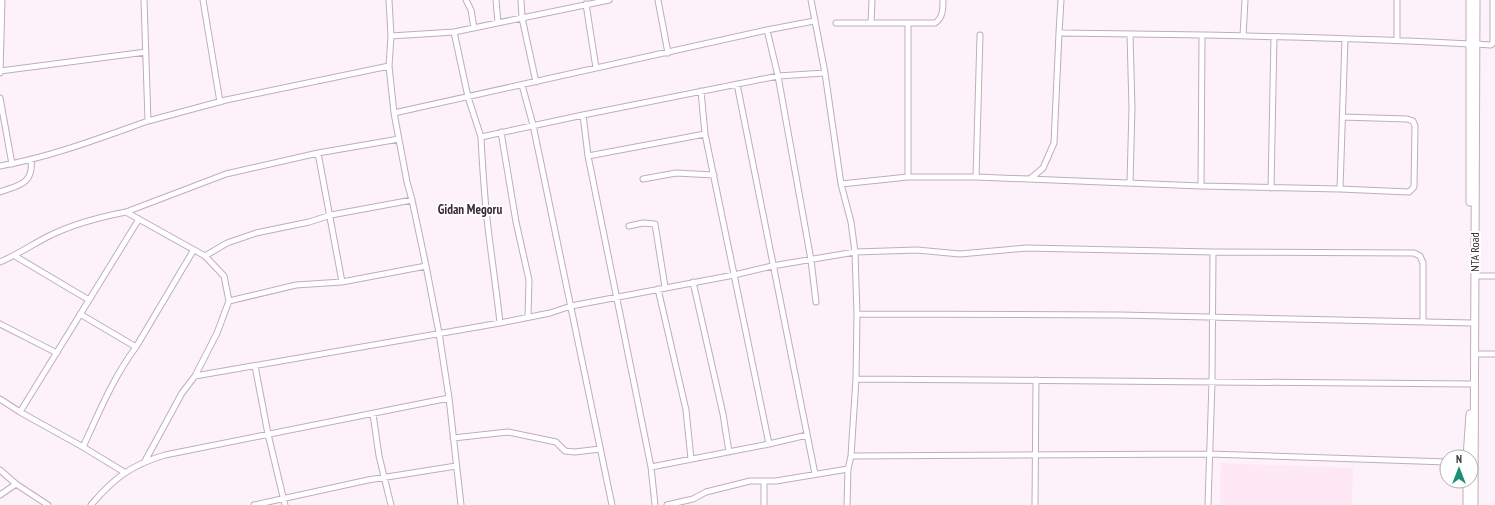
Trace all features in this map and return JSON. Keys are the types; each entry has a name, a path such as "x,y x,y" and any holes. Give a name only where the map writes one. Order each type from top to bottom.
{"main road":[{"name":"NTA Road","path":"1470,0 1473,44 1475,276 1474,505"},
{"name":"NTA Road","path":"1467,449 1471,384 1473,44 1476,0"},
{"path":"1467,489 1467,505"}],"street":[{"path":"0,74 2,0"},
{"path":"144,0 148,121"},
{"path":"203,0 220,102"},
{"path":"389,0 391,36 389,66 394,113 439,332 449,398 461,505"},
{"path":"466,0 471,10 474,28"},
{"path":"496,0 498,23"},
{"path":"521,0 522,18 536,82"},
{"path":"391,36 454,32 609,0"},
{"path":"658,0 668,53"},
{"path":"811,0 825,73 841,184 851,222 855,252 857,314 856,379 851,456 848,469 847,505"},
{"path":"871,23 872,0"},
{"path":"836,23 935,22 939,20 941,16 943,0"},
{"path":"1030,179 1042,168 1054,143 1058,33 1061,0"},
{"path":"1243,36 1245,0"},
{"path":"1397,40 1398,0"},
{"path":"1058,33 1243,36 1491,44 1493,43 1493,0"},
{"path":"586,4 596,68"},
{"path":"394,113 767,30 814,21"},
{"path":"908,23 908,177"},
{"path":"767,30 778,76 811,260 816,302"},
{"path":"454,32 468,97 481,136 486,210 500,323"},
{"path":"976,177 980,35"},
{"path":"1130,35 1132,108 1130,182"},
{"path":"1201,186 1202,35"},
{"path":"1271,188 1274,37"},
{"path":"1340,188 1345,39"},
{"path":"0,71 146,52"},
{"path":"0,166 31,159 100,138 148,121 220,102 389,66"},
{"path":"481,136 778,76 825,73"},
{"path":"737,84 772,266 815,474"},
{"path":"522,85 533,125 612,505"},
{"path":"701,91 705,134 769,444"},
{"path":"0,98 12,164"},
{"path":"583,115 588,156 651,467 655,505"},
{"path":"841,184 908,177 976,177 1201,186 1340,188 1409,192 1412,190 1414,187 1416,126 1413,121 1407,119 1342,117"},
{"path":"501,132 516,222 529,280 528,317"},
{"path":"588,156 705,134"},
{"path":"0,262 15,256 50,235 96,218 126,212 226,174 318,153 399,139"},
{"path":"318,153 342,282"},
{"path":"0,192 18,185 29,178 31,175 31,159"},
{"path":"643,179 676,173 714,175"},
{"path":"205,256 227,243 256,233 309,222 330,215 412,200"},
{"path":"126,212 193,251 205,256 224,276 229,301 217,332 195,376 182,393 145,461"},
{"path":"20,412 139,220"},
{"path":"629,226 643,223 655,224 665,287"},
{"path":"195,376 439,332 500,323 550,313 571,306 665,287 734,275 772,266 855,252 917,250 960,254 1026,248 1214,252 1414,253 1420,256 1423,263 1423,322"},
{"path":"83,447 103,404 129,356 136,347 193,251"},
{"path":"1208,505 1214,252"},
{"path":"15,256 89,300"},
{"path":"229,301 296,285 342,282 426,266"},
{"path":"1475,276 1495,276"},
{"path":"693,282 723,414 729,452"},
{"path":"658,289 686,410 691,459"},
{"path":"80,314 136,347"},
{"path":"857,314 1113,314 1471,323"},
{"path":"0,324 57,353"},
{"path":"1474,354 1495,354"},
{"path":"255,366 268,434 284,502"},
{"path":"856,379 1471,384"},
{"path":"1035,505 1036,380"},
{"path":"91,505 102,491 124,472 145,461 165,455 449,398"},
{"path":"0,399 124,472"},
{"path":"372,414 384,478 391,505"},
{"path":"453,438 508,432 556,442 565,451 575,452 600,449"},
{"path":"651,467 807,435"},
{"path":"851,456 1209,454 1439,462"},
{"path":"254,505 284,502 384,478 456,466"},
{"path":"667,505 693,499 706,492 750,481 776,481 848,469"},
{"path":"0,470 16,484 48,505"},
{"path":"764,482 764,505"},
{"path":"0,495 16,484"}],"shaded area":[{"path":"1221,463 1353,468 1352,505 1220,505"}],"district":[{"name":"Gidan Megoru","path":"470,209"}]}
